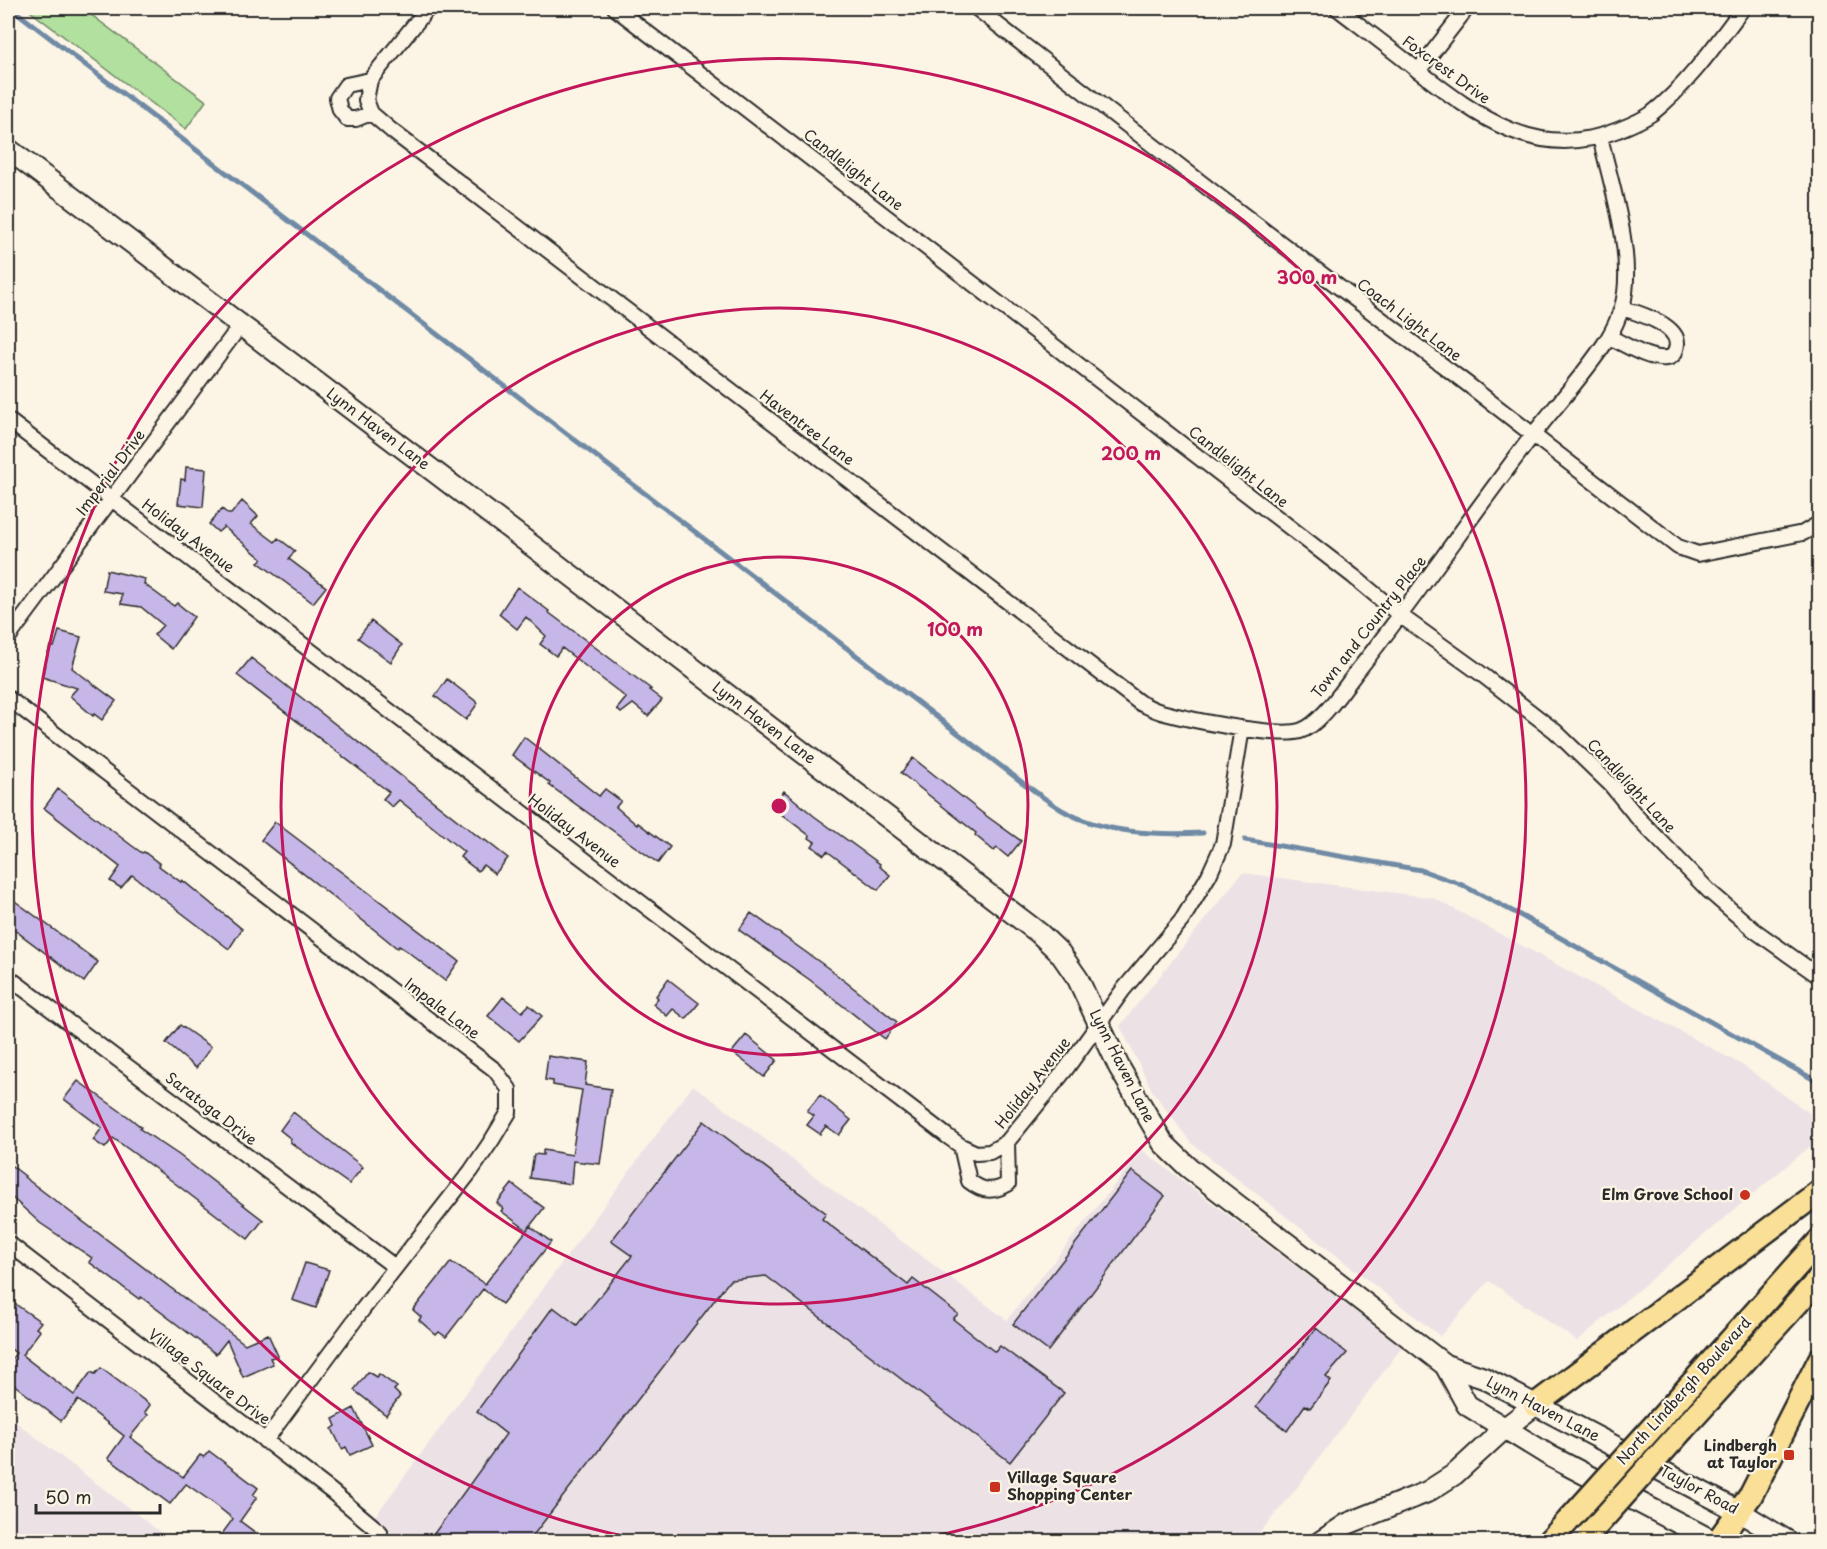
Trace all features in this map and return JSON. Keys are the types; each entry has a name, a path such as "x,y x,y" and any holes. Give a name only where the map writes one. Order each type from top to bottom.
{"main road":[{"path":"1535,1405 1820,1191"},
{"name":"North Lindbergh Boulevard","path":"1549,1542 1820,1240"},
{"name":"North Lindbergh Boulevard","path":"1586,1537 1820,1278"},
{"path":"1716,1542 1751,1495 1820,1359"}],"street":[{"path":"370,80 346,86 340,90 337,98 340,110 347,119 356,119 371,113 366,100 370,80 428,8"},
{"name":"Candlelight Lane","path":"615,8 1344,569 1401,616 1555,731 1611,785 1637,817 1709,891 1754,930 1820,977"},
{"name":"Coach Light Lane","path":"976,8 1678,547 1698,554 1803,533 1820,524"},
{"name":"Foxcrest Drive","path":"1337,8 1477,115 1510,131 1545,140 1573,141 1600,137 1649,116 1675,93 1743,8"},
{"path":"1418,71 1467,8"},
{"name":"Haventree Lane","path":"371,113 1140,703 1159,711 1242,728"},
{"name":"Town and Country Place","path":"1242,728 1283,733 1301,730 1316,720 1331,705 1401,616 1533,435 1572,388 1609,337 1622,308 1626,266 1620,225 1600,137"},
{"name":"Lynn Haven Lane","path":"8,149 1039,933 1060,953 1078,979 1119,1067 1163,1143 1188,1167 1445,1365 1484,1378 1639,1459"},
{"path":"1609,337 1650,356 1667,358 1673,355 1677,348 1677,338 1673,332 1622,308"},
{"name":"Imperial Drive","path":"8,638 240,326"},
{"name":"Holiday Avenue","path":"8,420 961,1146 976,1153 990,1152 1007,1142 1066,1069 1099,1023"},
{"name":"Impala Lane","path":"8,698 495,1070 508,1089 509,1112 471,1171 395,1267 265,1440"},
{"path":"1099,1023 1123,990 1182,920 1209,875 1223,844 1242,728"},
{"name":"Saratoga Drive","path":"8,977 395,1267"},
{"path":"961,1146 969,1180 981,1190 998,1190 1008,1184 1007,1142"},
{"name":"Village Square Drive","path":"8,1244 331,1491 380,1532 373,1542"},
{"name":"Lynn Haven Lane","path":"1445,1365 1467,1405 1550,1456 1716,1542"},
{"path":"1320,1542 1347,1524 1427,1492 1446,1480 1535,1405"},
{"name":"Taylor Road","path":"1639,1459 1740,1512 1789,1542"}],"shaded area":[{"path":"1242,873 1434,898 1744,1066 1819,1120 1819,1139 1577,1341 1489,1281 1440,1336 1191,1143 1153,1092 1120,1026"},
{"path":"693,1085 1007,1320 1142,1150 1402,1347 1296,1489 1253,1541 356,1542"},
{"path":"8,1416 172,1541 8,1541"}],"green space":[{"path":"26,8 82,8 206,101 186,129"}],"building":[{"path":"186,467 206,469 203,507 178,504 181,479 185,480"},
{"path":"242,501 258,516 251,524 275,542 278,538 295,551 289,559 326,587 313,603 258,562 262,559 224,527 218,532 209,524 222,509 231,514"},
{"path":"107,570 145,579 144,584 174,606 177,603 194,617 171,649 154,635 163,625 141,607 121,604 122,594 103,591"},
{"path":"517,587 651,689 649,690 662,700 648,716 633,704 621,713 617,709 626,698 562,648 556,656 540,644 546,636 526,617 517,629 499,614"},
{"path":"371,621 402,645 391,662 358,638"},
{"path":"59,631 81,637 72,668 116,701 102,720 94,714 93,716 70,696 77,688 42,677 50,646 54,647"},
{"path":"251,658 508,858 495,874 483,865 478,871 460,857 464,852 399,800 392,807 383,799 389,792 237,675"},
{"path":"447,679 478,703 466,720 435,696"},
{"path":"524,737 599,796 605,789 621,801 616,807 637,825 638,823 670,847 658,863 549,785 550,783 512,755"},
{"path":"913,758 1021,841 1008,857 997,848 994,851 975,835 976,833 901,773"},
{"path":"58,789 131,845 160,864 159,866 181,882 182,880 242,929 229,949 132,875 121,888 110,881 120,867 44,808"},
{"path":"784,791 880,864 879,866 890,875 878,890 827,851 824,855 812,846 815,842 809,838 810,836 772,807"},
{"path":"275,822 459,961 445,981 407,951 399,946 397,948 261,840"},
{"path":"8,896 98,962 84,982 8,925"},
{"path":"751,913 828,968 897,1022 885,1039 810,980 739,930"},
{"path":"668,979 699,1003 686,1019 673,1009 667,1016 653,1004"},
{"path":"503,997 522,1012 529,1005 542,1016 519,1041 488,1016"},
{"path":"180,1025 211,1047 196,1068 166,1043"},
{"path":"746,1035 777,1060 764,1077 732,1052"},
{"path":"548,1056 588,1062 585,1085 611,1089 600,1164 573,1161 571,1184 530,1178 534,1154 543,1155 543,1150 572,1155 582,1090 553,1085 553,1081 545,1080"},
{"path":"78,1081 263,1220 248,1239 113,1138 105,1148 93,1140 102,1128 64,1099"},
{"path":"820,1095 851,1120 839,1135 826,1126 820,1134 807,1125 814,1116 807,1111"},
{"path":"293,1112 363,1167 349,1184 290,1142 291,1139 280,1130"},
{"path":"704,1121 826,1213 822,1219 908,1285 913,1279 958,1314 953,1319 995,1352 1000,1346 1064,1393 1010,1462 766,1276 730,1280 528,1542 428,1542 506,1434 477,1411 553,1307 577,1325 632,1256 611,1241"},
{"path":"8,1163 245,1344 268,1334 278,1356 270,1358 273,1364 243,1377 227,1340 216,1354 141,1297 139,1299 89,1262 92,1258 40,1223 8,1194"},
{"path":"1132,1171 1165,1196 1048,1351 1013,1324"},
{"path":"512,1184 544,1208 527,1230 501,1211 503,1209 497,1203"},
{"path":"530,1226 551,1242 502,1304 483,1289 446,1337 439,1332 436,1335 419,1320 421,1317 413,1310 451,1262 485,1284"},
{"path":"305,1263 329,1270 316,1308 292,1300"},
{"path":"8,1299 41,1322 36,1328 40,1331 22,1355 74,1395 91,1372 95,1374 101,1368 150,1405 145,1412 148,1415 130,1437 183,1477 200,1455 204,1457 209,1451 258,1488 253,1495 257,1497 240,1521 268,1542 216,1542 233,1519 212,1502 186,1484 170,1504 108,1458 124,1436 78,1400 61,1421 8,1380 8,1364 16,1353 8,1347"},
{"path":"1316,1328 1347,1353 1326,1377 1331,1381 1310,1408 1305,1405 1287,1431 1256,1407"},
{"path":"368,1372 376,1377 379,1374 397,1387 394,1390 400,1396 386,1415 354,1390"},
{"path":"354,1408 372,1445 350,1455 346,1447 342,1449 332,1429 336,1426 333,1419"}],"waterway":[{"path":"11,8 1047,800 1078,818 1113,828 1149,833 1203,833"},
{"path":"1245,840 1421,870 1460,884 1820,1083"}],"place":[{"name":"Elm Grove School","path":"1745,1195"},
{"name":"Lindbergh at Taylor","path":"1789,1455"},
{"name":"Village Square Shopping Center","path":"995,1487"}]}
